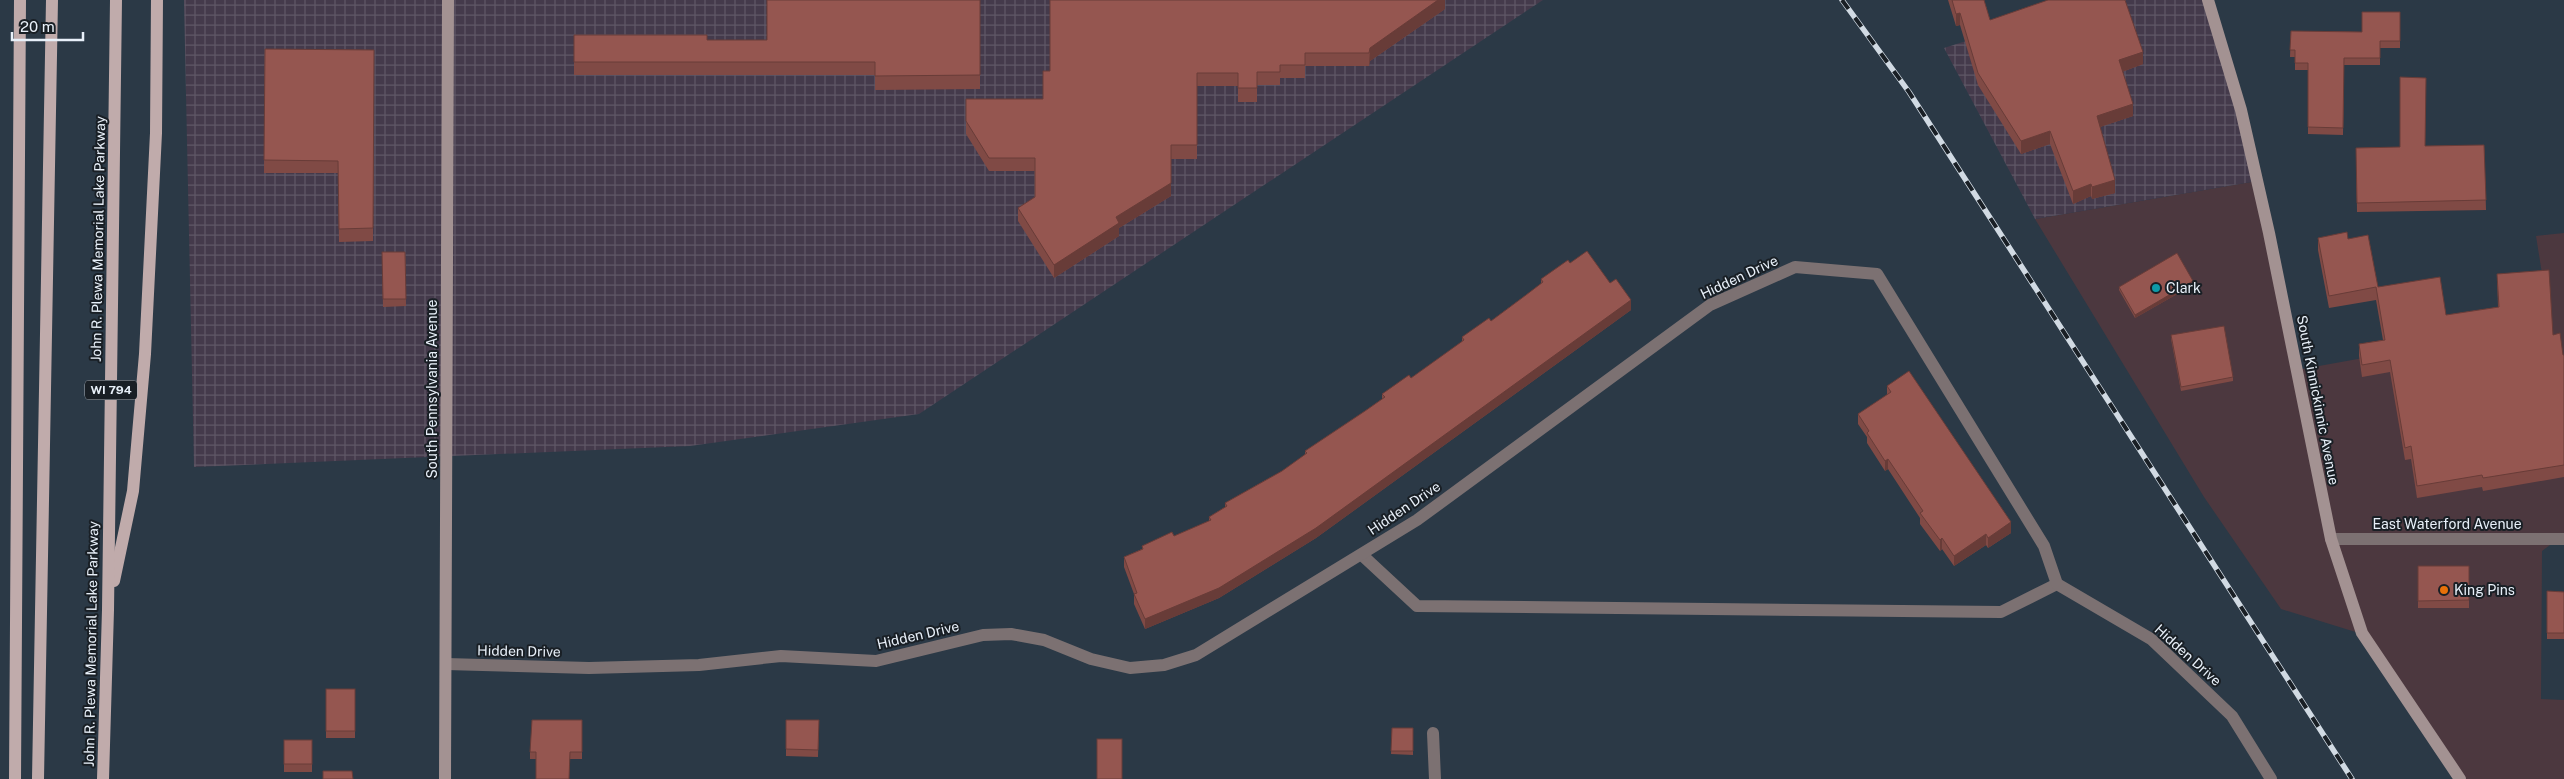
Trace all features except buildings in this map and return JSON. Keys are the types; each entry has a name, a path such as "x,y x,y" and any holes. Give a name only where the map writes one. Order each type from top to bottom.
{"main road":[{"path":"15,779 20,0"},
{"path":"38,779 52,0"},
{"name":"John R. Plewa Memorial Lake Parkway","path":"103,779 108,610 116,0"},
{"path":"108,610 133,491 145,354 156,134 158,0"}],"street":[{"name":"South Pennsylvania Avenue","path":"445,779 448,0"},
{"name":"South Kinnickinnic Avenue","path":"2208,0 2245,128 2269,233 2331,539 2362,634 2460,779"},
{"name":"Hidden Drive","path":"446,664 590,668 699,665 781,656 876,661 983,635 1011,634 1044,640 1092,659 1130,668 1164,665 1196,655 1417,520 1710,305 1795,267 1877,274 2044,546 2057,584 2150,639 2232,716 2271,779"},
{"name":"East Waterford Avenue","path":"2331,539 2564,539"},
{"name":"Hidden Drive","path":"1362,555 1417,606 2001,612 2057,584"},
{"path":"1433,733 1435,779"}],"shaded area":[{"path":"184,0 1543,0 919,414 690,446 194,467"},
{"path":"2095,0 2208,0 2257,181 2035,219 1944,48"},
{"path":"2257,181 2297,370 2550,324 2536,236 2564,233 2564,539 2558,539 2542,551 2541,699 2564,700 2564,779 2460,779 2362,634 2281,609 2204,497 2035,219"}],"railway":[{"path":"1842,0 1909,92 2352,779"}],"place":[{"name":"Clark","path":"2156,288"},
{"name":"King Pins","path":"2444,590"}]}
